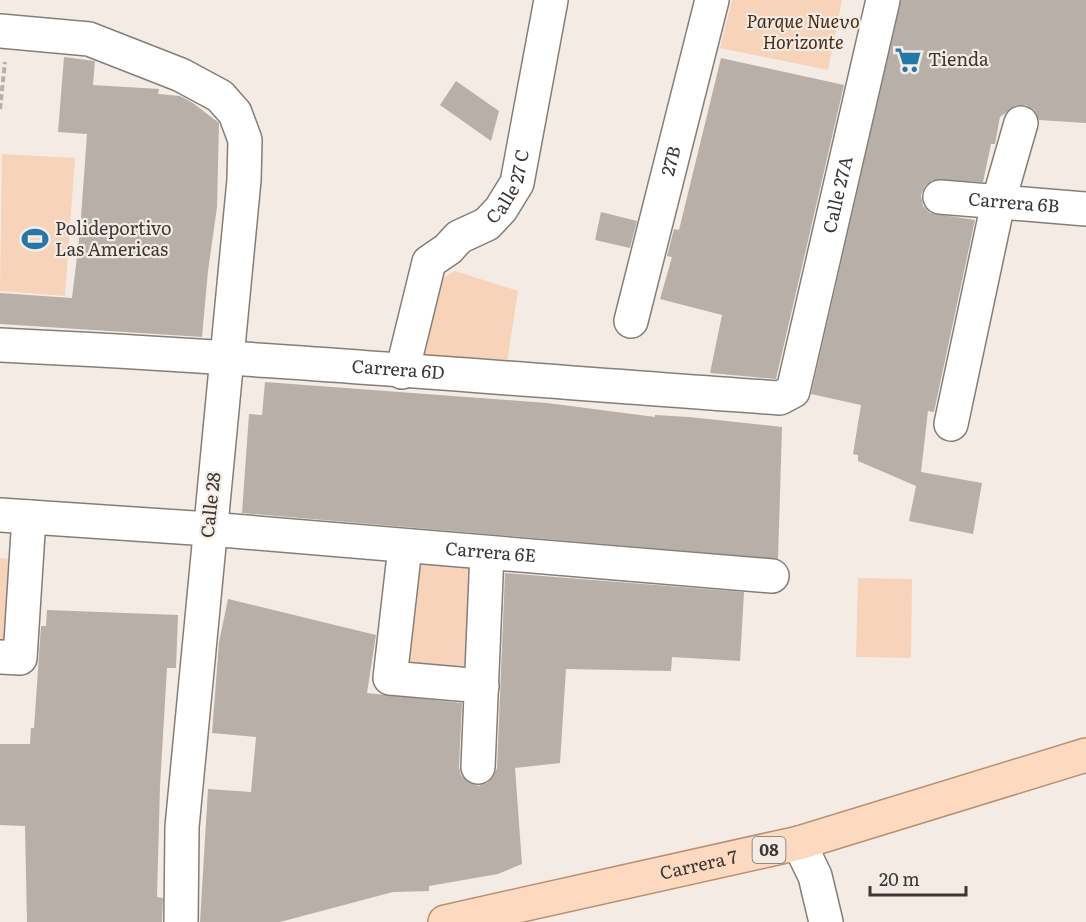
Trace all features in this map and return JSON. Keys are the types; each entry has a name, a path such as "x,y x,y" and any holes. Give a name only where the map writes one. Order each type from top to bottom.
{"main road":[{"name":"Carrera 7","path":"445,922 799,843 1086,755"}],"street":[{"name":"Calle 27 C","path":"402,372 429,262 448,249 459,237 487,224 501,209 517,183 551,0"},
{"name":"27B","path":"631,321 712,0"},
{"name":"Calle 27A","path":"793,391 883,0"},
{"name":"Calle 28","path":"4,30 89,39 181,75 220,96 234,113 245,140 244,180 225,356 182,827 181,922"},
{"path":"951,424 998,203 1022,123"},
{"name":"Carrera 6B","path":"940,197 1086,210"},
{"name":"Carrera 6D","path":"0,345 225,356 402,372 780,398 793,391"},
{"path":"0,657 20,658 15,516"},
{"name":"Carrera 6E","path":"15,516 209,529 772,576"},
{"path":"405,547 390,678 483,686"},
{"path":"478,767 487,553"},
{"path":"799,843 815,876 826,922"}],"path":[{"path":"0,109 4,30"},
{"path":"330,849 327,751 334,687 337,684 367,685"},
{"path":"0,791 21,792 20,823 156,825"}],"green space":[{"name":"Parque Nuevo Horizonte","path":"732,0 842,0 828,70 720,48"},
{"name":"Polideportivo Las Americas","path":"2,154 75,158 65,296 0,291"},
{"path":"455,271 518,291 506,369 419,361 433,275 444,277"},
{"path":"0,558 21,560 14,651 0,650"},
{"path":"418,561 474,567 469,672 404,667"},
{"path":"858,578 912,579 911,658 856,657"}],"building":[{"path":"901,0 1086,0 1086,123 1039,120 1034,110 1026,105 1016,105 1000,117 995,144 991,144 983,182 933,180 925,186 921,195 923,206 930,213 975,220 934,412 928,411 921,472 982,483 973,534 909,521 916,486 858,461 858,455 853,454 861,405 811,394"},
{"path":"64,57 95,61 93,85 159,89 158,94 180,96 219,123 217,207 202,337 0,324 0,293 72,298 80,231 87,134 58,132"},
{"path":"721,58 844,85 776,379 710,373 722,315 660,299 672,257 667,256 674,229 679,230"},
{"path":"456,81 499,111 491,141 440,105"},
{"path":"601,212 637,221 630,248 595,240"},
{"path":"265,382 547,403 655,417 655,415 689,417 782,427 778,559 242,513 249,414 262,415"},
{"path":"505,573 744,592 740,661 672,657 671,671 566,669 560,763 515,768 522,864 498,874 429,886 429,891 393,892 280,922 200,922 208,789 251,792 256,737 212,733 219,642 228,599 376,635 367,693 462,703 459,767 461,775 468,782 478,786 487,783 497,768"},
{"path":"47,610 178,615 176,668 167,668 160,786 157,897 163,898 162,922 27,922 25,826 0,825 0,744 30,744 31,728 34,728 41,626 46,626"}],"place":[{"name":"Tienda","path":"908,60"},
{"name":"Polideportivo Las Americas","path":"35,239"}]}
